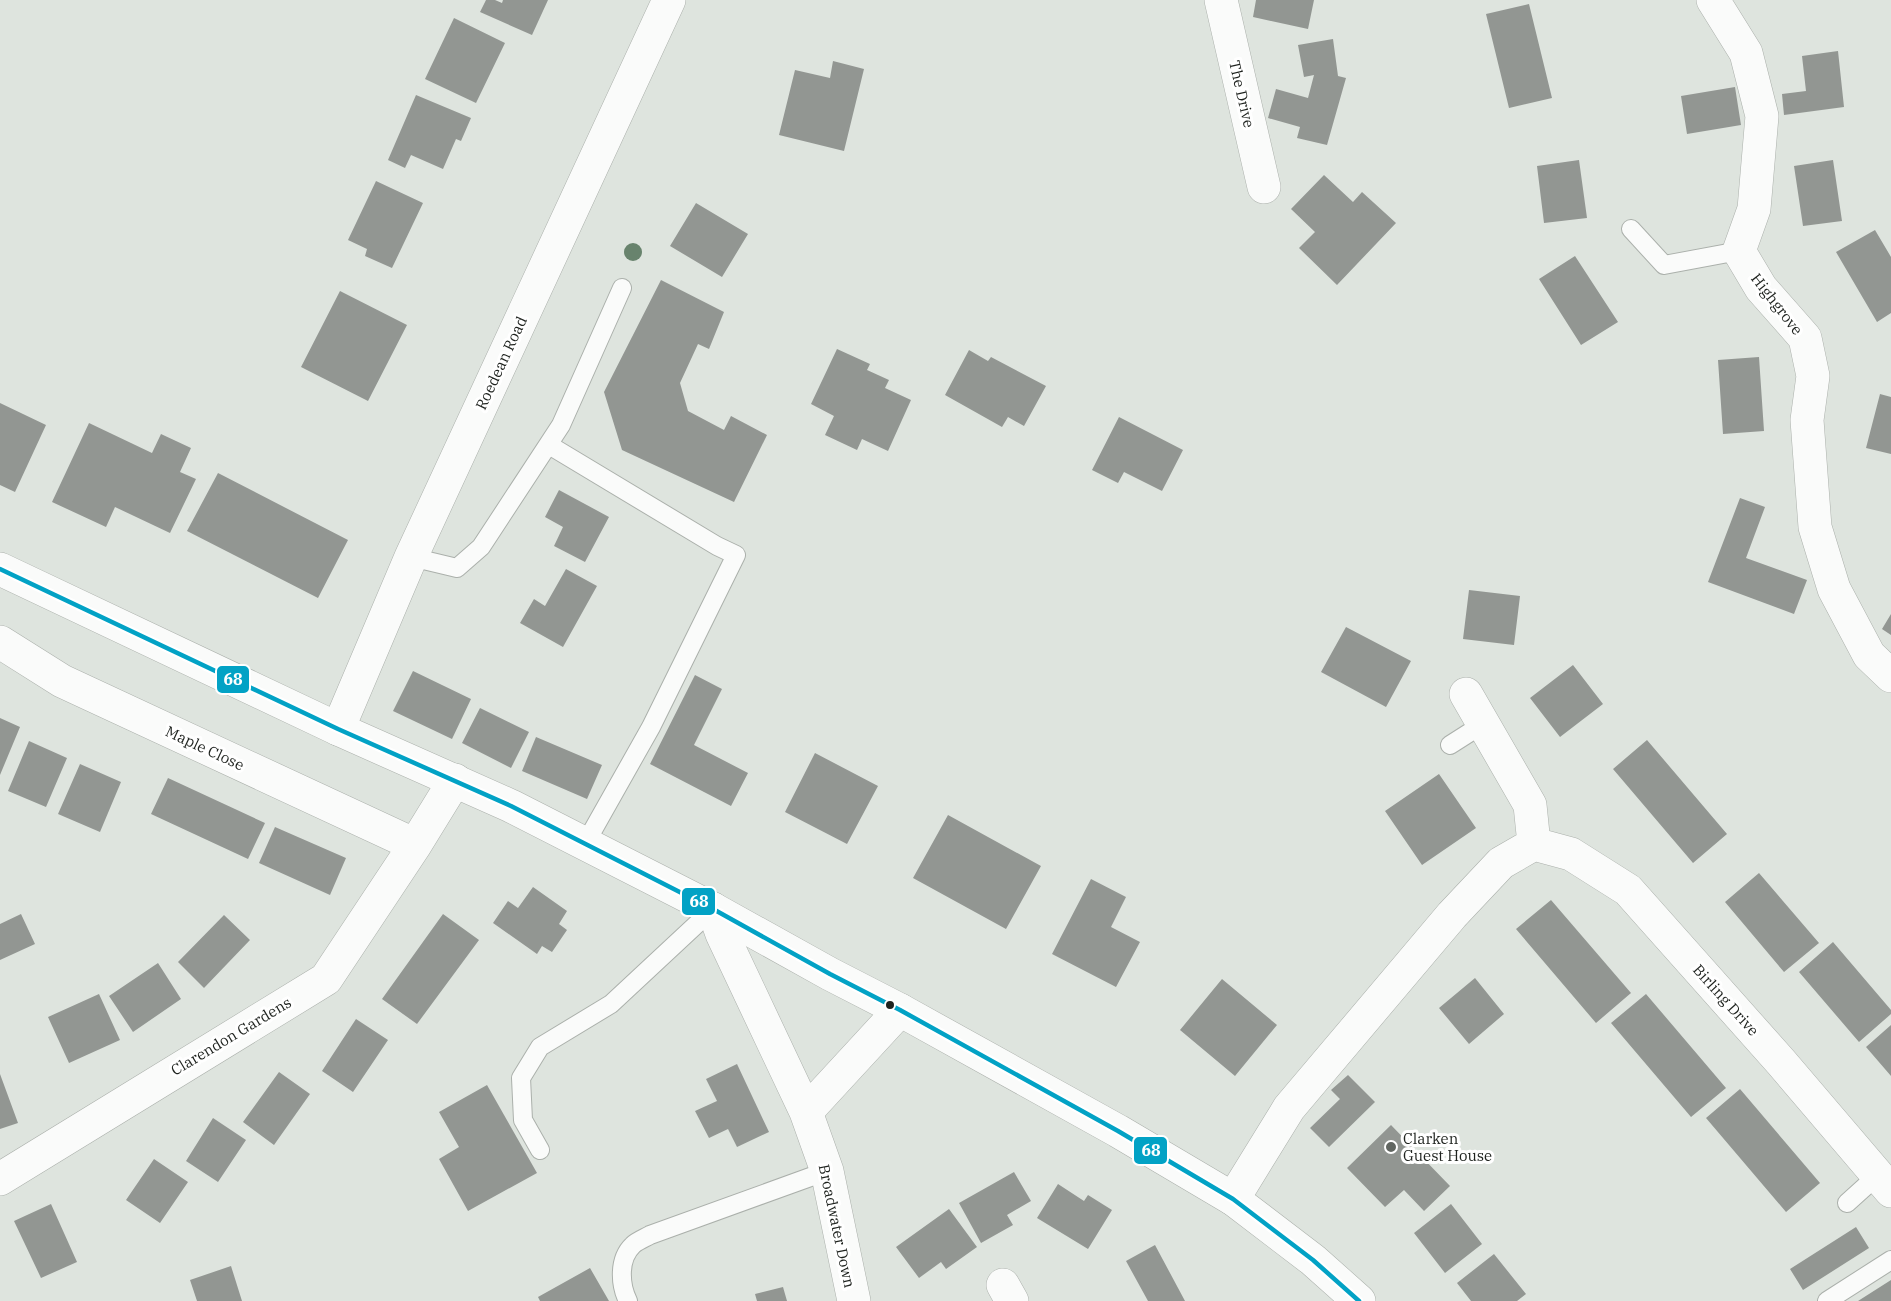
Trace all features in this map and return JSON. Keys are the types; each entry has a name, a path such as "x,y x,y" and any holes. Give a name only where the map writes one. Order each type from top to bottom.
{"street":[{"name":"Roedean Road","path":"338,729 411,557 669,0"},
{"name":"The Drive","path":"1221,0 1264,188"},
{"path":"1713,0 1746,53 1762,116 1754,209 1739,251"},
{"name":"Highgrove","path":"1739,251 1761,288 1804,338 1813,376 1807,420 1815,527 1834,589 1869,655 1891,676"},
{"path":"0,569 338,729 455,780 713,909 1118,1131 1233,1199 1313,1260 1359,1301"},
{"name":"Maple Close","path":"0,642 63,681 415,845"},
{"path":"1233,1199 1289,1108 1452,915 1502,863 1534,844 1530,806 1466,694"},
{"name":"Clarendon Gardens","path":"0,1179 326,979 455,780"},
{"name":"Birling Drive","path":"1534,844 1571,854 1628,890 1781,1062 1884,1183"},
{"name":"Broadwater Down","path":"713,909 722,934 806,1112 827,1171 854,1301"},
{"path":"806,1112 900,1010"}],"lane":[{"path":"1631,229 1664,265 1739,251"},
{"path":"411,557 457,568 481,547 561,425 622,288"},
{"path":"549,445 717,546 736,555 651,727 585,844"},
{"path":"1450,745 1483,724"},
{"path":"540,1150 523,1120 521,1078 540,1047 611,1004 713,909"},
{"path":"628,1301 623,1290 622,1272 626,1256 633,1245 650,1235 827,1171"},
{"path":"1847,1203 1884,1183"},
{"path":"1827,1301 1891,1260"}],"building":[{"path":"486,0 502,3 503,0 548,0 532,35 480,12"},
{"path":"1256,0 1314,0 1308,29 1253,17"},
{"path":"1529,4 1552,98 1509,108 1486,14"},
{"path":"454,18 505,43 476,103 425,79"},
{"path":"1333,39 1338,76 1346,78 1327,145 1297,138 1300,127 1268,118 1276,89 1308,98 1314,75 1304,77 1298,45"},
{"path":"1838,51 1844,107 1784,115 1782,94 1806,91 1802,56"},
{"path":"833,61 864,69 844,151 779,135 795,70 830,78"},
{"path":"1735,87 1741,125 1687,134 1681,96"},
{"path":"416,95 471,118 461,141 456,139 443,169 411,155 405,168 388,160"},
{"path":"1579,160 1587,218 1544,223 1537,166"},
{"path":"1833,160 1842,221 1803,226 1794,166"},
{"path":"1324,175 1353,202 1362,192 1396,223 1337,285 1299,248 1315,232 1291,209"},
{"path":"376,181 423,203 392,268 365,256 367,249 348,240"},
{"path":"696,203 748,234 722,277 670,246"},
{"path":"1875,230 1891,257 1891,313 1877,322 1836,252"},
{"path":"1575,256 1618,322 1581,345 1539,279"},
{"path":"661,280 724,312 709,349 698,344 680,383 688,411 724,430 731,416 767,435 734,502 622,450 604,392"},
{"path":"340,291 407,325 368,401 301,367"},
{"path":"837,349 870,364 867,370 889,380 885,388 911,400 888,451 862,439 857,450 825,435 834,416 811,404"},
{"path":"969,350 988,361 991,357 1046,386 1024,426 1008,417 1002,427 945,395"},
{"path":"1759,357 1764,431 1723,434 1718,360"},
{"path":"1880,394 1891,397 1891,454 1866,448"},
{"path":"0,403 46,425 15,492 0,485"},
{"path":"1119,417 1183,450 1162,491 1124,472 1118,483 1092,470"},
{"path":"89,423 152,453 161,434 191,448 180,472 196,479 170,533 115,507 106,527 52,502"},
{"path":"218,473 348,540 318,598 187,531"},
{"path":"559,490 609,517 585,562 554,546 563,527 545,517"},
{"path":"1740,498 1765,507 1746,558 1807,580 1794,614 1708,582"},
{"path":"566,569 597,586 563,647 520,623 534,599 545,606"},
{"path":"1469,590 1520,596 1514,645 1463,639"},
{"path":"1891,614 1891,635 1882,629"},
{"path":"1346,627 1411,661 1386,707 1321,672"},
{"path":"1573,665 1603,704 1560,737 1530,698"},
{"path":"413,671 471,699 452,739 393,711"},
{"path":"695,675 722,689 694,745 748,773 731,806 650,764"},
{"path":"480,708 529,732 511,768 462,743"},
{"path":"0,718 20,727 0,775"},
{"path":"536,737 602,765 587,799 522,771"},
{"path":"1647,740 1727,834 1693,863 1613,769"},
{"path":"29,741 67,758 46,807 8,791"},
{"path":"815,753 878,786 847,844 785,812"},
{"path":"80,764 121,782 100,832 58,814"},
{"path":"1439,774 1476,828 1422,865 1385,811"},
{"path":"168,778 265,823 248,859 151,814"},
{"path":"948,815 1041,866 1006,929 913,878"},
{"path":"275,827 346,858 330,895 259,863"},
{"path":"1759,873 1819,943 1784,972 1725,902"},
{"path":"1091,879 1126,897 1111,927 1140,942 1116,987 1052,954"},
{"path":"533,887 567,911 559,924 567,930 552,952 542,946 537,954 493,923 508,901 518,908"},
{"path":"1551,900 1631,993 1596,1023 1516,929"},
{"path":"21,914 35,944 0,960 0,924"},
{"path":"443,914 479,940 417,1024 382,999"},
{"path":"224,915 250,940 204,988 178,962"},
{"path":"1833,942 1891,1010 1891,1014 1859,1042 1799,972"},
{"path":"158,963 181,999 133,1032 109,996"},
{"path":"1475,978 1504,1014 1469,1044 1439,1008"},
{"path":"1222,979 1277,1025 1235,1076 1180,1030"},
{"path":"99,994 120,1040 69,1063 48,1017"},
{"path":"1646,994 1726,1088 1691,1117 1611,1023"},
{"path":"356,1019 388,1040 353,1092 322,1071"},
{"path":"1891,1025 1891,1076 1866,1047"},
{"path":"737,1064 769,1132 737,1147 728,1129 709,1138 695,1111 717,1101 706,1079"},
{"path":"279,1072 310,1094 274,1145 243,1122"},
{"path":"0,1074 18,1123 0,1129"},
{"path":"1348,1075 1375,1102 1329,1147 1310,1128 1340,1099 1331,1090"},
{"path":"487,1085 537,1173 468,1211 439,1159 459,1147 439,1112"},
{"path":"1740,1089 1820,1183 1786,1212 1706,1118"},
{"path":"213,1118 246,1140 218,1182 186,1161"},
{"name":"Clarken Guest House","path":"1391,1125 1450,1186 1424,1211 1404,1190 1385,1207 1347,1168"},
{"path":"154,1159 188,1182 160,1223 126,1200"},
{"path":"1014,1172 1031,1201 1007,1215 1013,1225 981,1243 959,1203"},
{"path":"1058,1184 1084,1201 1088,1195 1112,1210 1088,1249 1037,1218"},
{"path":"51,1204 77,1262 41,1278 14,1221"},
{"path":"1451,1204 1482,1244 1445,1273 1414,1233"},
{"path":"949,1209 977,1247 946,1269 941,1262 919,1278 896,1247"},
{"path":"1856,1227 1869,1248 1803,1290 1790,1269"},
{"path":"1155,1245 1185,1301 1148,1301 1126,1261"},
{"path":"1494,1254 1526,1294 1517,1301 1471,1301 1457,1283"},
{"path":"231,1266 242,1301 197,1301 190,1280"},
{"path":"590,1268 609,1301 540,1301 538,1297"},
{"path":"1891,1280 1891,1301 1858,1301"},
{"path":"783,1287 787,1301 757,1301 755,1294"}],"transit line":[{"name":"68","path":"0,569 338,729 511,806 713,909 1118,1131 1233,1199 1313,1260 1359,1301"}],"place":[{"name":"Clarken Guest House","path":"1391,1147"}]}
